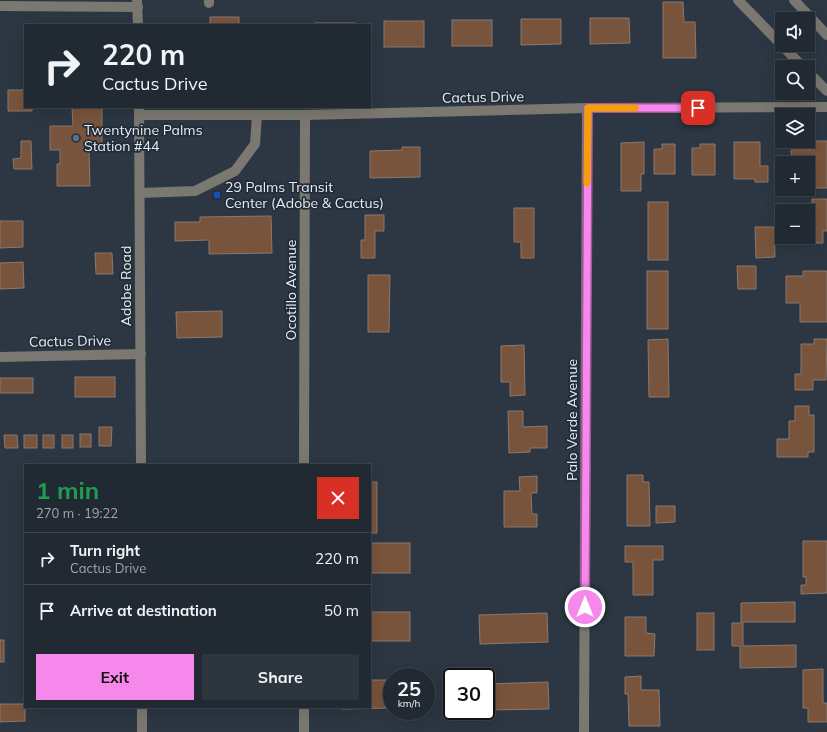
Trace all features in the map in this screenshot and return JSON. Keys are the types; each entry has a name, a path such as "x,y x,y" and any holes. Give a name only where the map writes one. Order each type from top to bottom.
{"street":[{"path":"738,0 796,60"},
{"path":"794,0 827,35"},
{"path":"0,6 138,3 138,24"},
{"path":"815,79 827,91"},
{"name":"Cactus Drive","path":"139,111 257,115 279,111 305,115 588,108 827,107"},
{"name":"Palo Verde Avenue","path":"584,732 588,108"},
{"name":"Adobe Road","path":"139,111 141,464"},
{"path":"140,193 195,191 235,171 255,144 257,115"},
{"name":"Ocotillo Avenue","path":"304,464 305,115"},
{"name":"Cactus Drive","path":"0,357 141,354"},
{"path":"142,708 142,732"},
{"path":"304,708 304,732"}],"building":[{"path":"663,2 683,2 684,22 695,22 696,58 663,58"},
{"path":"210,17 239,17 239,24 210,24"},
{"path":"590,18 629,18 630,43 590,44"},
{"path":"521,19 561,19 561,44 521,45"},
{"path":"452,20 492,20 492,46 452,46"},
{"path":"384,21 424,21 424,47 384,47"},
{"path":"315,23 355,23 355,24"},
{"path":"8,90 24,90 24,108 32,108 32,111 8,111"},
{"name":"Twentynine Palms Station #44","path":"72,108 102,108 102,151 89,151 90,186 57,186 57,164 60,164 60,150 50,150 50,126 73,126"},
{"path":"21,141 31,141 32,169 14,169 13,159 21,158"},
{"path":"815,141 827,141 827,188 815,188 815,156 791,156 791,150 810,150 810,148 815,148"},
{"path":"644,142 644,174 641,174 641,191 621,191 621,143"},
{"path":"734,142 760,142 760,166 768,166 768,182 755,182 755,179 734,179"},
{"path":"662,144 675,144 675,174 654,174 654,149 662,149"},
{"path":"700,144 715,144 715,175 692,175 692,148 700,148"},
{"path":"402,147 420,147 420,177 370,178 370,151 402,150"},
{"path":"812,199 827,199 827,231 823,231 823,243 815,243 815,204 812,204"},
{"path":"648,202 668,202 668,260 648,260"},
{"path":"514,208 534,208 534,258 521,258 521,242 514,242"},
{"path":"365,215 384,215 384,231 375,231 375,258 361,258 361,240 365,240"},
{"path":"271,216 272,253 209,254 209,240 175,241 175,222 200,222 200,217"},
{"path":"0,221 23,221 23,247 0,248"},
{"path":"755,227 774,227 775,257 756,258"},
{"path":"95,253 112,253 113,274 96,274"},
{"path":"23,262 24,288 0,289 0,263"},
{"path":"737,266 756,266 756,289 738,289"},
{"path":"647,271 668,271 668,329 647,329"},
{"path":"803,271 827,271 827,322 800,322 800,303 786,303 786,276 803,276"},
{"path":"368,275 390,275 389,332 368,332"},
{"path":"222,311 222,337 177,338 176,312"},
{"path":"668,339 669,397 649,397 648,340"},
{"path":"814,339 827,339 826,380 813,380 813,390 795,390 795,374 801,374 801,344 814,344"},
{"path":"524,345 525,395 510,396 510,382 501,382 501,346"},
{"path":"75,377 115,377 115,397 75,397"},
{"path":"0,378 33,378 33,393 0,393"},
{"path":"795,406 809,406 809,415 814,415 814,452 808,452 808,457 777,457 777,439 789,439 789,421 795,421"},
{"path":"508,411 523,411 523,427 547,426 547,448 530,448 530,452 509,453"},
{"path":"99,427 112,427 111,446 99,446"},
{"path":"80,434 91,434 91,447 80,447"},
{"path":"4,435 17,435 18,448 5,448"},
{"path":"24,435 37,435 37,448 24,448"},
{"path":"43,435 54,435 54,448 43,448"},
{"path":"62,435 73,435 73,448 62,448"},
{"path":"627,475 643,475 643,482 649,482 650,526 627,526"},
{"path":"537,476 537,493 531,493 532,514 537,514 537,527 504,527 504,491 520,491 519,477"},
{"path":"371,482 377,482 377,533 371,533"},
{"path":"656,506 675,506 675,522 656,523"},
{"path":"803,541 827,541 827,593 801,594 801,585 806,585 806,577 803,577"},
{"path":"371,543 410,543 410,573 371,573"},
{"path":"625,546 663,546 663,560 653,560 653,595 633,595 633,562 625,562"},
{"path":"795,602 795,622 743,622 743,646 796,645 796,667 740,668 740,646 732,646 732,623 741,623 741,603"},
{"path":"371,612 410,612 410,641 371,641"},
{"path":"547,613 548,642 480,644 479,615"},
{"path":"697,613 714,613 714,650 697,650"},
{"path":"625,617 646,617 646,633 655,634 654,656 625,656"},
{"path":"0,640 4,640 4,662 0,662"},
{"path":"823,669 823,703 827,703 827,722 808,722 808,708 803,708 803,670"},
{"path":"641,676 641,690 659,690 660,726 629,726 628,694 625,694 625,677"},
{"path":"371,680 383,680 383,708 342,709 371,708"},
{"path":"548,682 549,709 495,710 495,684"},
{"path":"0,704 24,704 25,721 0,722"}],"slow traffic":[{"path":"587,183 588,108 635,108"}],"place":[{"name":"Twentynine Palms Station #44","path":"76,138"},
{"name":"29 Palms Transit Center (Adobe & Cactus)","path":"217,195"}],"route":[{"path":"585,607 588,108 698,108"}]}
